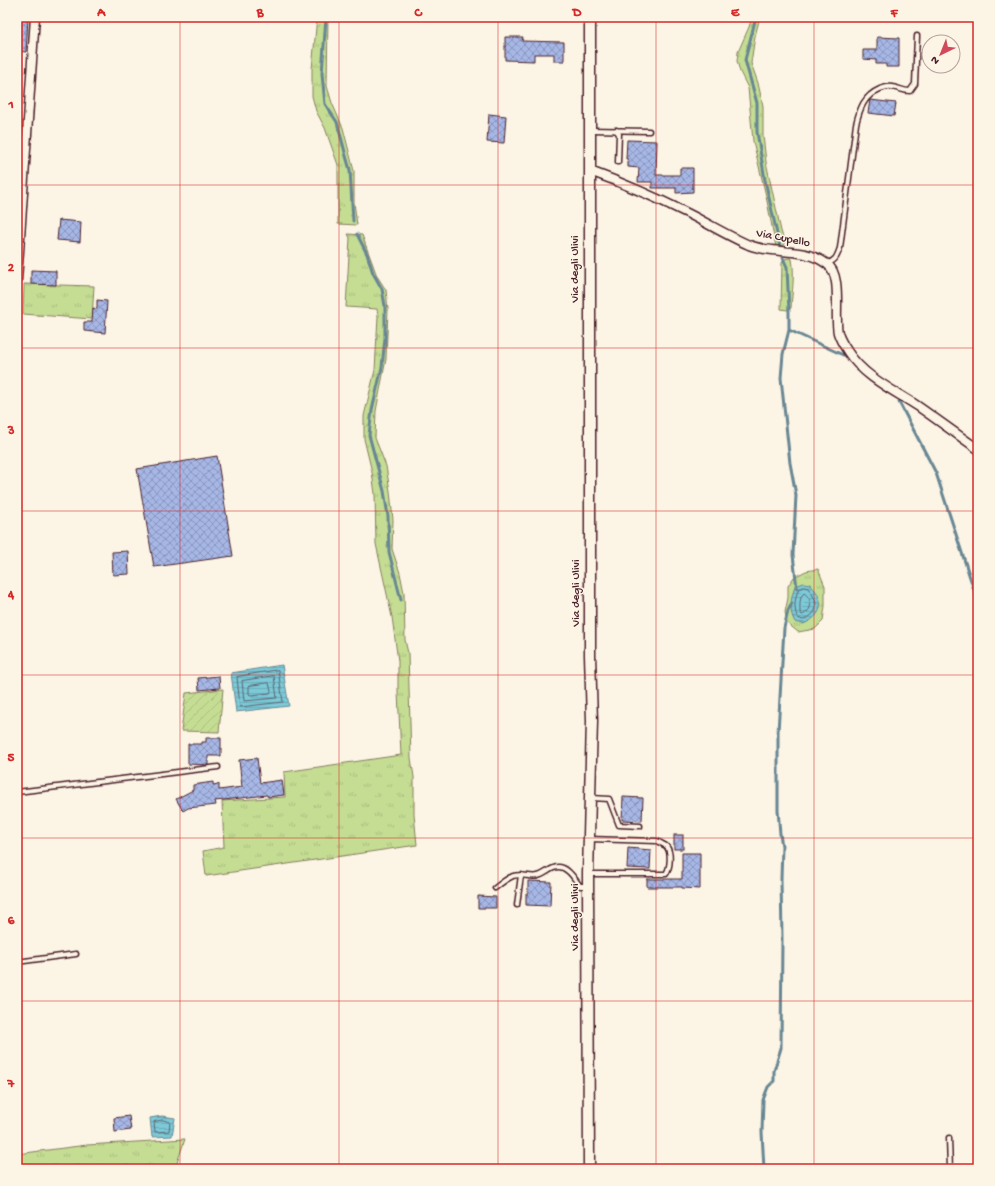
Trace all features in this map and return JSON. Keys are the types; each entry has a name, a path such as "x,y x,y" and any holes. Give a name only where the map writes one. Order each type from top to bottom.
{"street":[{"path":"17,281 35,17"},
{"name":"Via degli Ulivi","path":"589,1169 588,874 592,721 590,655 590,17"},
{"name":"Via Cupello","path":"590,171 686,212 748,244 771,250 804,253 827,263"},
{"path":"827,263 832,269 835,277 838,334 854,360 866,372 978,449"}],"lane":[{"path":"827,263 833,262 837,257 840,248 856,124 860,111 867,98 872,93 883,88 891,87 904,91 910,91 915,84 917,36"},
{"path":"589,130 649,131"},
{"path":"616,130 619,134 618,162"},
{"path":"17,792 218,767"},
{"path":"590,798 609,799 619,825 640,826"},
{"path":"588,874 666,874 668,871 669,852 666,847 657,841 589,840"},
{"path":"495,888 514,876 521,875 536,877 544,874 549,869 563,867 569,871 580,886 588,886"},
{"path":"517,905 521,875"},
{"path":"17,962 76,954"},
{"path":"950,1138 950,1169"}],"green space":[{"path":"317,17 328,17 327,86 332,103 343,128 354,171 354,202 357,225 338,224 338,165 325,128 316,111 312,96 312,69"},
{"path":"752,17 760,17 755,36 751,63 758,83 763,106 763,135 766,162 784,240 784,247 776,247 753,141 748,88 740,72 737,61 738,52"},
{"path":"348,234 362,235 377,276 386,290 388,310 386,359 376,411 375,438 386,466 393,520 392,549 400,573 404,593 405,640 408,653 411,758 414,777 414,814 417,845 206,876 203,851 224,847 222,801 285,797 284,772 401,755 398,661 392,617 376,544 375,494 372,472 364,439 364,416 375,370 378,316 377,309 346,307 350,238"},
{"path":"784,259 792,259 793,277 791,308 787,310 781,309 782,263"},
{"path":"24,284 94,286 92,319 23,314"},
{"path":"818,569 825,586 823,621 815,629 798,632 787,623 785,612 788,598 788,586 794,577 806,571"},
{"path":"223,689 219,732 181,731 186,693"},
{"path":"185,1139 175,1169 17,1169 17,1154 87,1145"}],"water":[{"path":"804,583 810,584 817,592 820,607 817,614 811,620 803,624 795,622 791,613 791,604 795,586"},
{"path":"282,665 289,706 236,712 231,673"},
{"path":"162,1116 175,1118 172,1136 152,1137 150,1118"}],"building":[{"path":"17,17 28,17 26,52 17,51"},
{"path":"505,37 523,37 522,41 564,42 564,61 554,61 554,54 534,54 534,61 505,60"},
{"path":"877,37 899,38 899,67 886,67 886,64 876,64 876,60 863,59 863,50 877,50"},
{"path":"870,100 896,103 894,116 868,113"},
{"path":"489,114 506,116 504,143 487,142"},
{"path":"627,140 657,141 656,175 680,175 680,168 693,168 693,192 676,193 676,188 652,188 652,182 638,182 639,168 628,167 628,159 626,159"},
{"path":"59,220 81,222 80,242 57,240"},
{"path":"31,270 56,271 56,285 31,284"},
{"path":"97,300 107,301 105,333 84,331 84,322 92,322 93,308 97,309"},
{"path":"217,456 233,556 154,567 137,469"},
{"path":"128,551 129,574 113,575 112,552"},
{"path":"219,676 220,688 199,690 198,678"},
{"path":"206,738 221,738 221,756 208,756 208,765 188,764 188,744 202,744 202,742 206,742"},
{"path":"257,758 260,783 282,780 284,795 268,797 267,795 215,801 216,805 188,808 183,811 176,799 193,790 193,785 213,782 213,785 219,784 219,790 242,787 239,760"},
{"path":"623,797 643,798 642,821 622,820"},
{"path":"674,835 683,835 683,849 674,849"},
{"path":"628,848 651,850 650,869 627,868"},
{"path":"682,853 700,853 700,889 682,887 647,887 647,879 682,879"},
{"path":"528,881 551,882 550,906 526,905"},
{"path":"478,896 496,897 496,908 478,908"},
{"path":"129,1116 131,1130 115,1132 114,1118"}],"waterway":[{"path":"326,17 322,74 325,104 337,122 350,170 353,221"},
{"path":"756,17 745,60 757,103 757,132 765,180 780,247"},
{"path":"357,234 367,254 373,273 382,289 385,306 385,338 382,367 372,410 369,435 384,491 388,516 389,552 401,600"},
{"path":"783,258 787,267 789,330 783,354 781,378 790,463 796,495 793,555 797,588"},
{"path":"789,330 843,355"},
{"path":"899,402 936,473 978,602"},
{"path":"764,1169 762,1132 763,1100 768,1087 774,1081 774,1071 781,1048 782,846 778,810 778,732 784,628 788,611 792,603"}]}
